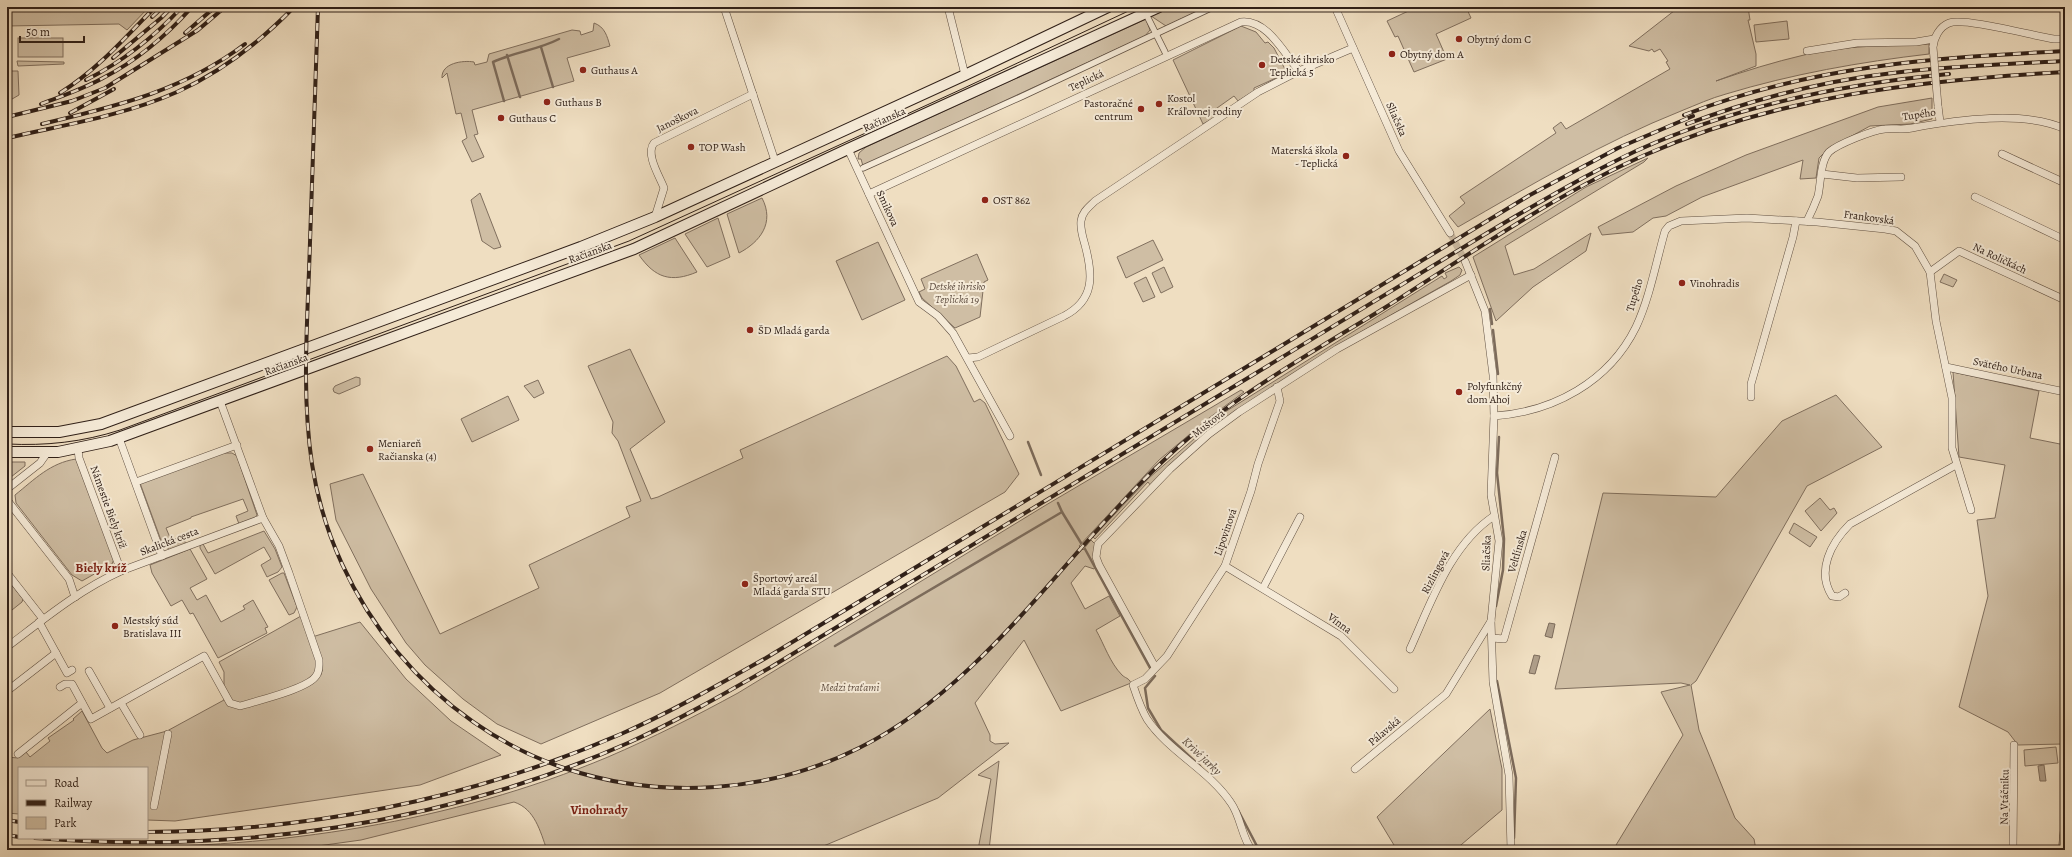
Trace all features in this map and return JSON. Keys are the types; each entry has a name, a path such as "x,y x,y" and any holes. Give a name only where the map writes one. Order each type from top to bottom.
{"main road":[{"name":"Račianska","path":"7,432 64,432 115,419 533,265 655,217 965,75 1108,7"},
{"name":"Račianska","path":"7,452 47,453 78,449 119,438 634,249 848,148 1159,7"}],"street":[{"path":"724,7 775,161"},
{"path":"948,7 965,75"},
{"path":"863,168 1213,7"},
{"name":"Sliačska","path":"1335,7 1399,151 1450,233"},
{"path":"1148,18 1165,52"},
{"name":"Teplická","path":"869,194 1241,22 1248,21 1258,24 1266,30 1299,71"},
{"path":"1940,122 1933,48 1934,40 1941,29 1948,23 1956,22 1979,24 2048,38 2065,39"},
{"path":"1806,51 1857,44 1909,43 1934,40"},
{"path":"968,358 978,357 1064,316 1077,308 1090,286 1091,270 1082,232 1081,221 1086,210 1095,201 1250,97 1299,71 1353,48"},
{"name":"Janoškova","path":"655,217 664,188 650,151 654,143 753,94"},
{"name":"Tupého","path":"1807,221 1818,196 1825,156 1831,151 1866,134 1884,129 1910,128 1940,122 2024,119 2058,126 2065,130"},
{"name":"Smikova","path":"848,148 919,302 938,316 953,333 1010,436"},
{"path":"2002,154 2065,183"},
{"path":"1822,174 1857,178 1901,176"},
{"path":"1975,197 2065,240"},
{"name":"Tupého","path":"1494,416 1520,413 1557,402 1591,380 1613,361 1636,327 1665,231 1669,226 1681,221 1747,218 1796,221"},
{"path":"1750,397 1751,384 1793,237 1796,221"},
{"name":"Frankovská","path":"1796,221 1885,229 1896,232 1915,246 1930,272 1932,295 1952,398 1952,448 1971,510"},
{"name":"Na Roličkách","path":"1930,272 1959,251 2065,300"},
{"name":"Sliačska","path":"1465,261 1485,311 1489,330 1494,416 1491,495 1499,541 1491,620 1493,682 1509,774 1511,850"},
{"name":"Muštová","path":"1155,667 1098,565 1096,557 1098,544 1170,469 1194,447 1239,412 1337,349 1471,275"},
{"name":"Svätého Urbana","path":"1946,367 2065,392"},
{"name":"Lipovinová","path":"1252,850 1245,837 1239,816 1230,802 1213,782 1158,732 1147,718 1133,685 1145,679 1167,656 1182,635 1225,566 1280,401 1277,387"},
{"path":"60,687 65,684 72,684 91,719 204,656 230,703 240,706 307,684 316,676 319,669 315,648 289,573 278,546 263,518 220,401"},
{"path":"119,438 162,556"},
{"path":"136,482 236,445"},
{"name":"Námestie Biely kríž","path":"78,449 79,458 121,571"},
{"path":"7,489 40,463 47,453"},
{"name":"Veltlínska","path":"1492,638 1504,639 1555,458"},
{"path":"1845,593 1839,597 1832,596 1825,581 1825,561 1841,532 1850,524 1956,465"},
{"path":"7,500 69,579 75,597"},
{"name":"Rizlingová","path":"1410,649 1440,584 1458,553 1474,532 1494,516"},
{"path":"1263,588 1300,517"},
{"name":"Skalická cesta","path":"7,647 41,621 101,580 121,571 263,518"},
{"name":"Vínna","path":"1225,566 1341,636 1394,689"},
{"path":"7,573 41,621 56,654 67,673 72,670"},
{"name":"Pálavská","path":"1355,769 1446,694 1491,620"},
{"path":"7,691 56,654"},
{"path":"90,672 110,708"},
{"path":"18,754 82,703"},
{"path":"121,703 140,735"},
{"path":"2064,705 2065,723"},
{"path":"154,806 168,734"},
{"name":"Na Vtáčniku","path":"2013,850 2014,745"},
{"path":"2062,850 2065,821"}],"green space":[{"path":"7,7 149,7 127,30 119,24 7,26"},
{"path":"1170,7 1207,7 1166,26 1151,16"},
{"path":"1417,7 1466,7 1471,18 1436,34 1447,59 1414,72 1398,36 1395,37 1387,21"},
{"path":"1679,7 1748,7 1750,20 1748,20 1756,54 1756,66 1716,81 1804,55 1835,49 1866,46 1929,44 1929,54 1852,65 1776,80 1709,100 1652,123 1595,150 1458,227 1449,216 1465,203 1460,197 1556,133 1553,128 1561,122 1566,129 1670,69 1666,62 1668,61 1660,49 1654,52 1652,49 1649,51 1629,46"},
{"path":"1146,19 1150,30 1145,36 863,166 861,159 858,159 859,153 866,147"},
{"path":"1787,21 1789,39 1756,42 1754,25"},
{"path":"594,23 603,29 607,35 610,46 567,58 574,81 472,110 478,134 474,135 484,157 472,162 462,141 467,138 461,113 456,114 447,73 442,78 445,69 459,62 474,62 475,65 487,62 489,54 572,30 580,31 581,35 593,31"},
{"path":"1241,26 1256,32 1265,43 1268,42 1274,48 1287,73 1254,88 1254,91 1238,101 1234,96 1210,113 1214,118 1203,124 1173,60"},
{"path":"18,38 63,38 63,57 18,57"},
{"path":"17,61 64,62 64,64 18,66"},
{"path":"7,71 18,71 19,95 7,102"},
{"path":"1932,98 1932,119 1910,124 1870,126 1828,149 1819,158 1816,178 1800,179 1803,160 1702,197 1666,216 1653,218 1633,232 1602,235 1598,227 1676,186 1746,155 1878,107"},
{"path":"1648,158 1644,162 1505,246 1514,275 1534,269 1591,233 1586,251 1533,287 1496,321 1473,257 1586,187"},
{"path":"480,193 501,247 494,249 482,241 471,200"},
{"path":"762,198 766,207 767,216 763,231 747,249 739,253 727,214"},
{"path":"718,218 730,257 707,267 685,234"},
{"path":"675,238 697,272 671,278 664,276 651,269 639,255"},
{"path":"1153,240 1163,260 1126,278 1117,257"},
{"path":"878,242 905,300 862,320 836,261"},
{"name":"Detské ihrisko Teplická 19","path":"977,254 988,280 984,282 980,317 955,328 922,298 919,292 925,289 921,279"},
{"path":"1164,267 1173,287 1161,293 1152,273"},
{"path":"1459,267 1462,270 1460,275 1451,281 1361,332 1248,403 1151,486 1148,482 1095,539 1093,537 1149,478 1225,412 1442,276 1444,279 1447,277 1445,273"},
{"path":"1944,274 1957,280 1953,287 1940,282"},
{"path":"1146,277 1155,297 1143,302 1134,283"},
{"name":"Športový areál Mladá garda STU","path":"630,349 665,422 630,449 651,499 743,458 740,450 947,356 956,366 974,402 980,399 985,403 1019,474 1005,492 660,693 541,744 497,724 463,699 425,665 406,643 371,589 336,520 330,484 363,474 440,634 539,588 529,565 630,517 626,507 641,501 618,441 612,433 613,422 588,366"},
{"path":"1953,372 2039,391 2030,438 2065,445 2065,688 2062,688 2063,744 2018,745 2008,732 1959,707 1988,596 1977,520 1995,518 2005,465 1959,457"},
{"path":"356,377 360,378 360,385 339,394 334,392 333,389 335,386"},
{"path":"538,380 544,393 534,398 524,386"},
{"name":"Medzi traťami","path":"1241,390 1244,392 1209,418 1159,460 1079,546 1083,550 1091,540 1096,545 1093,556 1096,564 1094,569 1085,566 1071,583 1085,609 1109,596 1120,616 1096,630 1114,665 1131,683 1061,711 1024,640 975,703 990,735 990,741 995,744 1009,743 938,798 814,850 547,850 539,828 532,815 521,805 514,802 361,840 289,850 109,850 109,847 236,843 363,827 426,815 487,799 548,780 608,757 674,726 738,693 1046,505"},
{"path":"1836,395 1882,447 1807,486 1696,681 1691,685 1699,730 1735,818 1754,839 1756,850 1613,850 1683,735 1661,692 1690,685 1681,683 1555,689 1603,493 1716,497 1782,421"},
{"path":"508,396 519,420 472,442 461,419"},
{"path":"222,453 232,453 237,456 257,515 255,518 239,524 236,516 248,511 243,499 191,517 166,528 171,540 183,536 186,545 171,551 162,543 140,483"},
{"path":"76,459 114,559 112,564 82,581 72,575 16,503 15,495 43,472 58,464"},
{"path":"8,462 25,462 25,466 11,477 7,477"},
{"path":"1820,498 1830,510 1834,508 1837,513 1821,531 1805,511"},
{"path":"1794,523 1817,537 1810,547 1789,533"},
{"path":"264,531 275,549 282,567 278,572 267,577 261,565 271,559 264,547 215,574 200,548 200,545 203,544 208,553"},
{"path":"190,549 207,579 190,588 197,600 206,595 221,622 245,609 243,606 253,600 268,627 265,628 267,633 218,658 193,613 190,614 182,600 171,606 152,573 150,565"},
{"path":"284,573 297,607 294,613 289,615 269,580"},
{"path":"7,579 23,599 22,602 7,614"},
{"path":"301,616 309,638 360,622 406,679 451,721 501,755 420,785 175,821 148,820 148,767 18,767 18,814 7,813 7,757 18,758 26,752 30,757 50,741 48,738 74,720 73,719 82,711 102,748 107,753 133,740 167,731 224,700 224,672 219,662"},
{"path":"1490,709 1502,769 1502,810 1455,850 1397,850 1377,817"},
{"path":"2056,747 2058,763 2025,766 2024,750"},
{"path":"999,761 989,850 978,850 991,779 978,775"}],"shaded area":[{"path":"1549,623 1555,624 1552,638 1545,636"},
{"path":"1534,655 1540,656 1535,674 1529,673"},
{"path":"2044,765 2046,781 2040,781 2038,766"}],"waterway":[{"path":"504,101 493,62 543,46 559,39"},
{"path":"541,47 553,87"},
{"path":"507,55 520,97"},
{"path":"1490,309 1492,324"},
{"path":"1493,330 1498,374"},
{"path":"1496,606 1503,570 1504,539 1497,473 1499,437"},
{"path":"1028,442 1041,475"},
{"path":"835,646 1062,512 1058,503"},
{"path":"1062,512 1081,543"},
{"name":"Krivé jarky","path":"1085,549 1150,668"},
{"name":"Krivé jarky","path":"1155,676 1145,688 1148,708 1161,730 1200,766"},
{"path":"1497,681 1516,778 1514,838"},
{"name":"Krivé jarky","path":"1238,810 1259,850"}],"tunnel":[{"path":"1450,233 1465,261"}],"tram line":[{"path":"7,444 50,444 92,438 120,430 629,241 962,89 1137,7"}],"railway":[{"path":"60,93 98,64 122,42 155,7"},
{"path":"152,17 163,7"},
{"path":"113,58 172,7"},
{"path":"86,80 125,57 137,48 172,18 182,7"},
{"path":"41,104 88,86 127,64 162,37 192,7"},
{"path":"185,33 215,7"},
{"path":"7,117 72,101 105,88 198,30 225,7"},
{"path":"7,138 114,114 177,92 224,66 254,44 294,7"},
{"path":"318,7 306,353 307,409 312,464 323,515 342,564 367,610 397,652 433,690 474,722 518,749 567,769 603,779 640,785 677,788 715,787 752,783 789,775 825,763 859,748 903,722 944,691 983,656 1019,618 1125,499 1161,463 1213,418 1269,379 1513,226 1578,188 1645,155 1695,135 1746,118 1798,105 1851,94 1904,86 2011,75 2065,72"},
{"path":"42,124 96,111 148,95 198,74 245,44"},
{"path":"1684,115 1731,98 1778,85 1872,67 1966,57 2065,51"},
{"path":"1687,124 1788,92 1867,76 1936,69 2065,61"},
{"path":"54,839 111,842 187,841 262,837 338,827 412,813 485,795 557,771 628,743 700,707 771,667 1482,236 1558,192 1616,161 1673,135 1750,109 1789,99 1868,84 1949,74"},
{"path":"70,113 114,89"},
{"path":"148,832 208,830 269,825 329,818 389,807 507,777 564,757 640,726 766,658 1530,195 1618,148 1693,116"},
{"path":"7,820 18,822"},
{"path":"7,835 18,837"}],"place":[{"name":"Obytný dom C","path":"1459,39"},
{"name":"Obytný dom A","path":"1392,54"},
{"name":"Detské ihrisko Teplická 5","path":"1262,65"},
{"name":"Guthaus A","path":"583,70"},
{"name":"Guthaus B","path":"547,102"},
{"name":"Kostol Kráľovnej rodiny","path":"1159,104"},
{"name":"Pastoračné centrum","path":"1141,109"},
{"name":"Guthaus C","path":"501,118"},
{"name":"TOP Wash","path":"691,147"},
{"name":"Materská škola - Teplická","path":"1346,156"},
{"name":"OST 862","path":"985,200"},
{"name":"Vinohradis","path":"1682,283"},
{"name":"ŠD Mladá garda","path":"750,330"},
{"name":"Polyfunkčný dom Ahoj","path":"1459,392"},
{"name":"Meniareň Račianska (4)","path":"370,449"},
{"name":"Športový areál Mladá garda STU","path":"745,584"},
{"name":"Mestský súd Bratislava III","path":"115,626"}],"district":[{"name":"Biely kríž","path":"101,567"},
{"name":"Vinohrady","path":"599,809"}]}
